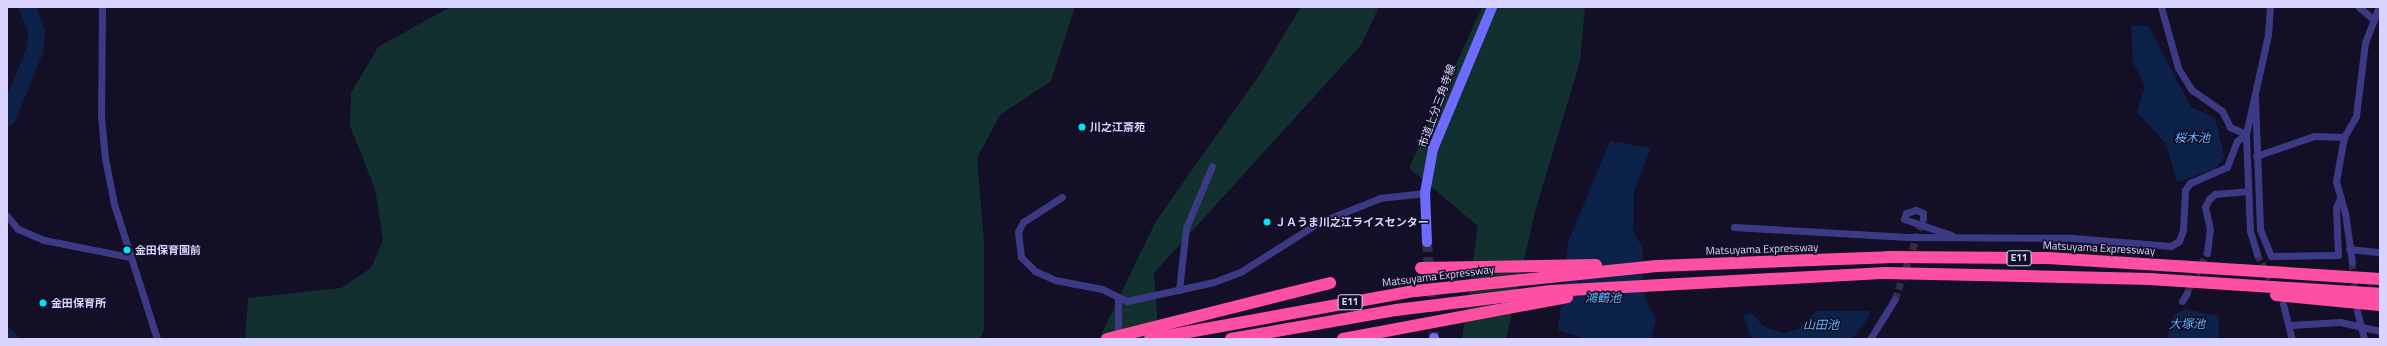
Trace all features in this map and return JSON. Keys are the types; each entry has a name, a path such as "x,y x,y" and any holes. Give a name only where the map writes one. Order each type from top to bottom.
{"highway":[{"name":"Matsuyama Expressway","path":"1150,339 1415,291 1553,270 1888,257 2048,258 2380,279"},
{"path":"1421,268 1553,270"},
{"name":"E11","path":"1231,339 1396,310 1660,283 1886,273 2150,279 2380,294"},
{"path":"2150,279 2380,305"},
{"path":"1107,339 1330,283"},
{"path":"1343,339 1551,295"}],"street":[{"path":"102,7 101,116 105,158 114,204 156,339"},
{"name":"市道上分三角寺線","path":"1427,242 1425,193 1433,149 1492,7"},
{"path":"2161,7 2178,68 2192,90 2222,111 2230,127 2246,134"},
{"path":"2257,254 2250,232 2246,134 2270,7"},
{"path":"2360,7 2374,20"},
{"path":"2352,262 2336,181 2344,137 2356,116 2365,43 2379,7"},
{"path":"2254,98 2260,229 2271,256 2338,255 2336,208 2340,198"},
{"path":"1734,227 1963,238 2073,238 2171,246 2179,241 2183,230 2185,190 2190,183 2227,167 2237,141 2246,134"},
{"path":"2256,156 2314,136 2344,137"},
{"path":"1179,290 1186,228 1212,166"},
{"path":"2206,253 2210,230 2205,207 2208,199 2215,194 2248,191"},
{"path":"1062,197 1023,222 1018,232 1021,258 1035,271 1055,280 1102,289 1118,297 1142,300 1242,271 1318,223 1356,207 1380,198 1425,193"},
{"path":"1923,219 1923,213 1916,210 1906,213 1904,219 1963,238"},
{"path":"7,216 18,229 44,240 130,257"},
{"path":"2349,249 2380,252"},
{"path":"2182,301 2187,293"},
{"path":"1118,297 1122,336"},
{"path":"1870,339 1895,299"},
{"path":"2283,304 2290,325 2292,339"},
{"path":"2357,311 2364,339"},
{"path":"2290,325 2316,321 2360,326 2380,331"}],"green space":[{"path":"450,7 1075,7 1051,81 1000,115 977,158 984,242 984,330 980,339 245,339 248,298 341,288 371,268 383,240 375,189 350,126 351,93 378,47"},
{"path":"1301,7 1379,7 1361,45 1154,273 1159,339 1099,339 1156,221 1260,74"},
{"path":"1482,7 1585,7 1580,61 1535,212 1506,339 1462,339 1478,226 1409,168"}],"water":[{"name":"桜木池","path":"2148,25 2191,107 2215,118 2223,151 2224,157 2215,169 2177,182 2166,144 2137,112 2145,86 2133,62 2131,26"},
{"name":"鴻鶴池","path":"1610,141 1651,148 1634,191 1633,232 1642,246 1645,298 1656,320 1651,339 1586,339 1558,330 1568,242"},
{"name":"大塚池","path":"2185,309 2219,316 2218,339 2167,339 2174,315"},
{"name":"山田池","path":"1816,311 1869,311 1870,316 1852,339 1752,339 1743,315 1752,313 1763,326 1783,333 1798,329"}],"waterway":[{"path":"7,117 34,51 36,31 27,7"}],"tunnel":[{"path":"1895,299 1923,219"},
{"path":"1427,242 1434,338"},
{"path":"2187,293 2207,253"},
{"path":"2257,254 2274,288"},
{"path":"2352,262 2355,295"}],"place":[{"name":"川之江斎苑","path":"1082,127"},
{"name":"ＪＡうま川之江ライスセンター","path":"1267,222"},
{"name":"金田保育園前","path":"127,250"},
{"name":"金田保育所","path":"43,303"}]}
